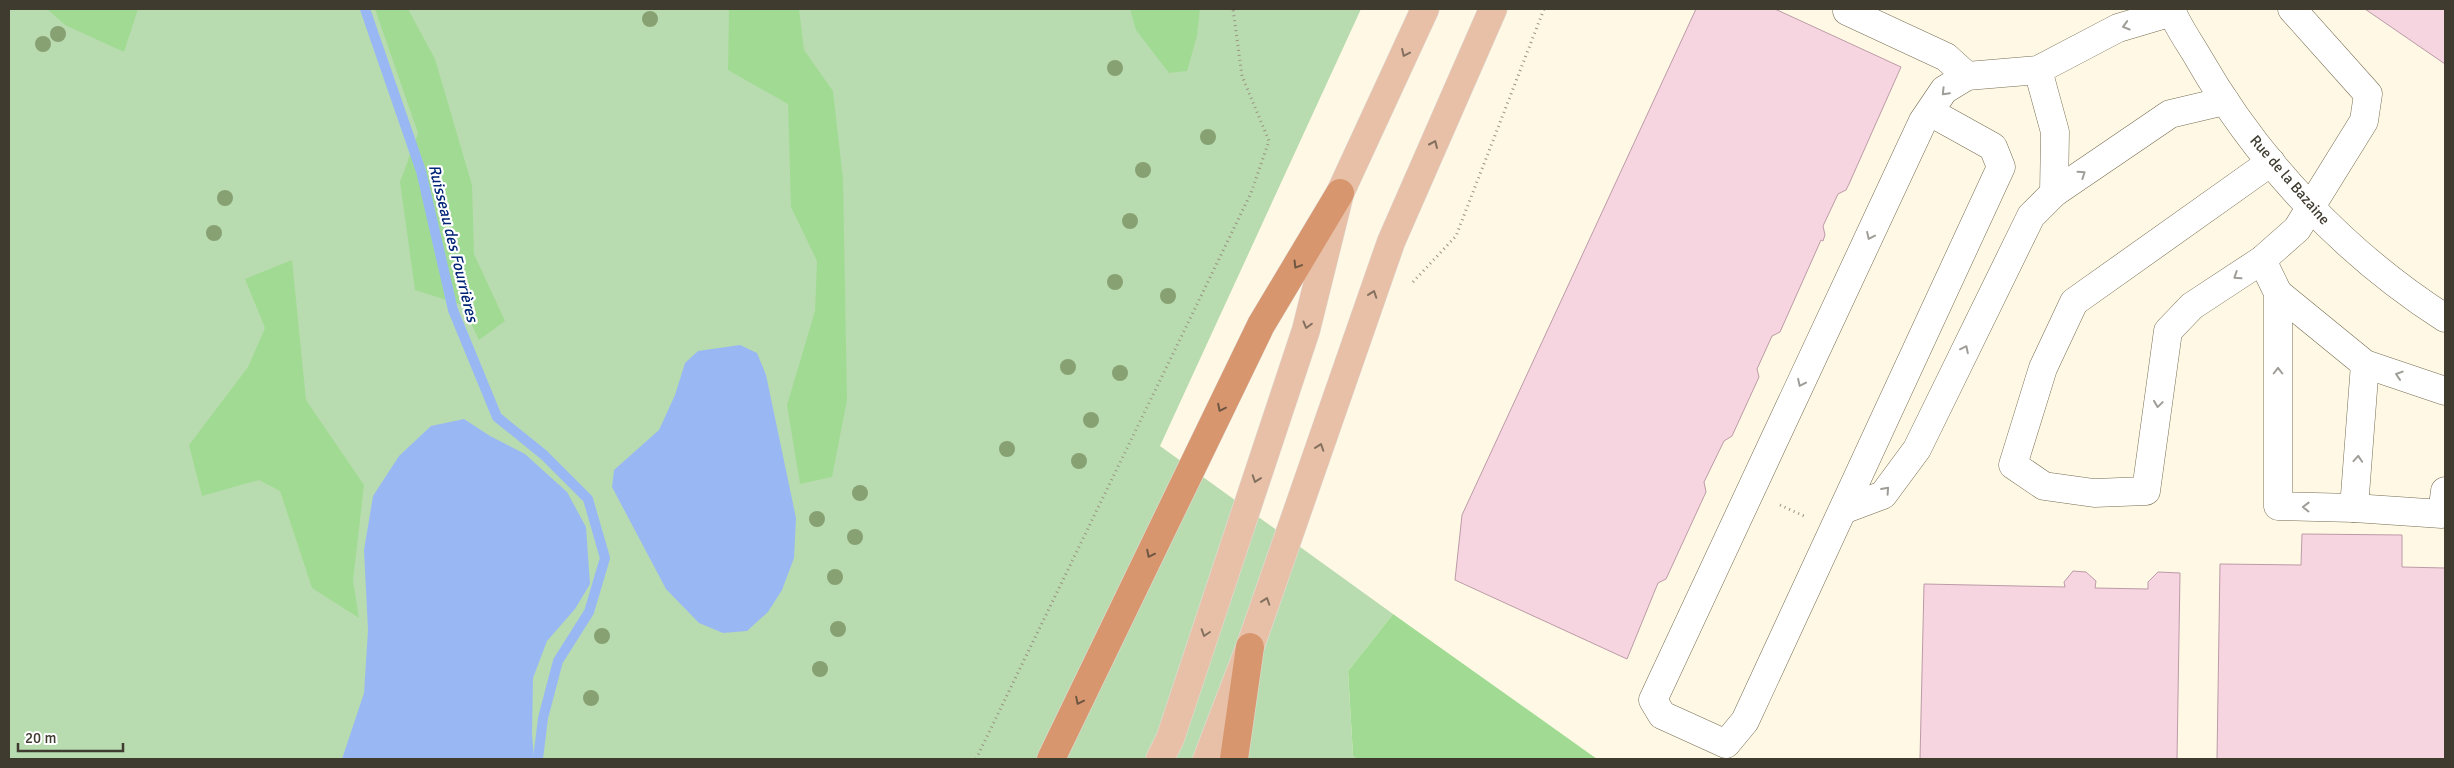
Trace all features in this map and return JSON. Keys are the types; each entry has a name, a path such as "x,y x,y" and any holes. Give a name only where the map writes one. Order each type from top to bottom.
{"highway":[{"path":"1051,759 1261,325 1340,193"},
{"path":"1234,759 1250,647"}],"main road":[{"path":"1160,759 1170,740 1306,330 1340,193 1425,9"},
{"path":"1207,759 1250,647 1391,242 1493,9"}],"street":[{"path":"2271,162 2074,302 2043,368 2013,464 2044,486 2094,494 2146,491 2168,331 2192,306 2262,260 2297,229 2364,120 2368,94 2292,9"},
{"path":"1930,112 1993,147 2001,167 1745,721 1726,744 1662,715 1653,700 1924,121 1944,90 1967,76 2038,70 2118,28 2172,10"},
{"name":"Rue de la Bazaine","path":"2172,10 2225,101 2271,162 2309,207 2357,253 2415,299 2445,318"},
{"path":"1848,11 1946,57 1967,76"},
{"path":"2038,70 2054,132 2054,193"},
{"path":"1838,520 1883,495 1917,449 2031,216 2054,193 2170,114 2225,101"},
{"path":"2262,260 2278,293 2365,364 2445,391"},
{"path":"2278,293 2278,506 2354,508 2442,514 2445,491"},
{"path":"2354,508 2365,364"}],"path":[{"path":"976,759 1251,194 1269,141 1242,76 1233,9"},
{"path":"1410,285 1456,236 1544,9"},
{"path":"1750,491 1838,520"}],"green space":[{"path":"9,9 1361,9 1160,446 1393,614 1348,671 1353,756 1356,759 9,759"},
{"path":"47,9 138,9 124,52 65,25"},
{"path":"375,9 408,9 435,59 472,185 474,254 505,321 479,340 462,305 415,290 400,182 418,133"},
{"path":"729,9 799,9 804,50 833,91 843,179 847,400 832,477 800,484 787,405 815,311 817,261 791,207 788,104 728,70"},
{"path":"1130,9 1200,9 1197,36 1187,71 1169,73 1136,30"},
{"path":"292,260 306,400 364,485 353,581 359,618 312,588 280,491 259,480 202,496 189,445 248,367 265,328 245,279"},
{"path":"1393,614 1597,759 1356,759 1353,756 1348,671"}],"water":[{"path":"740,345 757,353 766,375 796,518 794,558 782,590 768,612 747,631 723,633 699,623 666,589 612,487 614,470 659,430 675,395 685,363 698,351"},
{"path":"464,419 490,436 525,454 567,492 586,527 590,584 575,609 547,641 533,678 532,734 534,759 342,759 364,693 368,630 364,550 373,496 399,456 431,426"}],"building":[{"path":"1696,9 1775,9 1901,67 1849,184 1846,190 1838,194 1823,226 1825,235 1823,241 1821,240 1780,332 1772,336 1757,369 1759,377 1732,436 1724,441 1704,482 1706,492 1666,579 1658,583 1627,659 1455,580 1462,515"},
{"path":"2365,9 2445,9 2445,64"},
{"path":"2302,534 2402,535 2402,567 2445,568 2445,759 2217,759 2220,564 2301,565"},
{"path":"2073,571 2086,572 2096,581 2095,588 2148,589 2148,582 2158,572 2180,573 2177,759 1920,759 1924,584 2065,587 2064,582"}],"waterway":[{"name":"Ruisseau des Fourrières","path":"365,9 421,171 453,310 497,417 544,455 588,499 605,558 589,612 558,661 543,718 538,759"}]}
